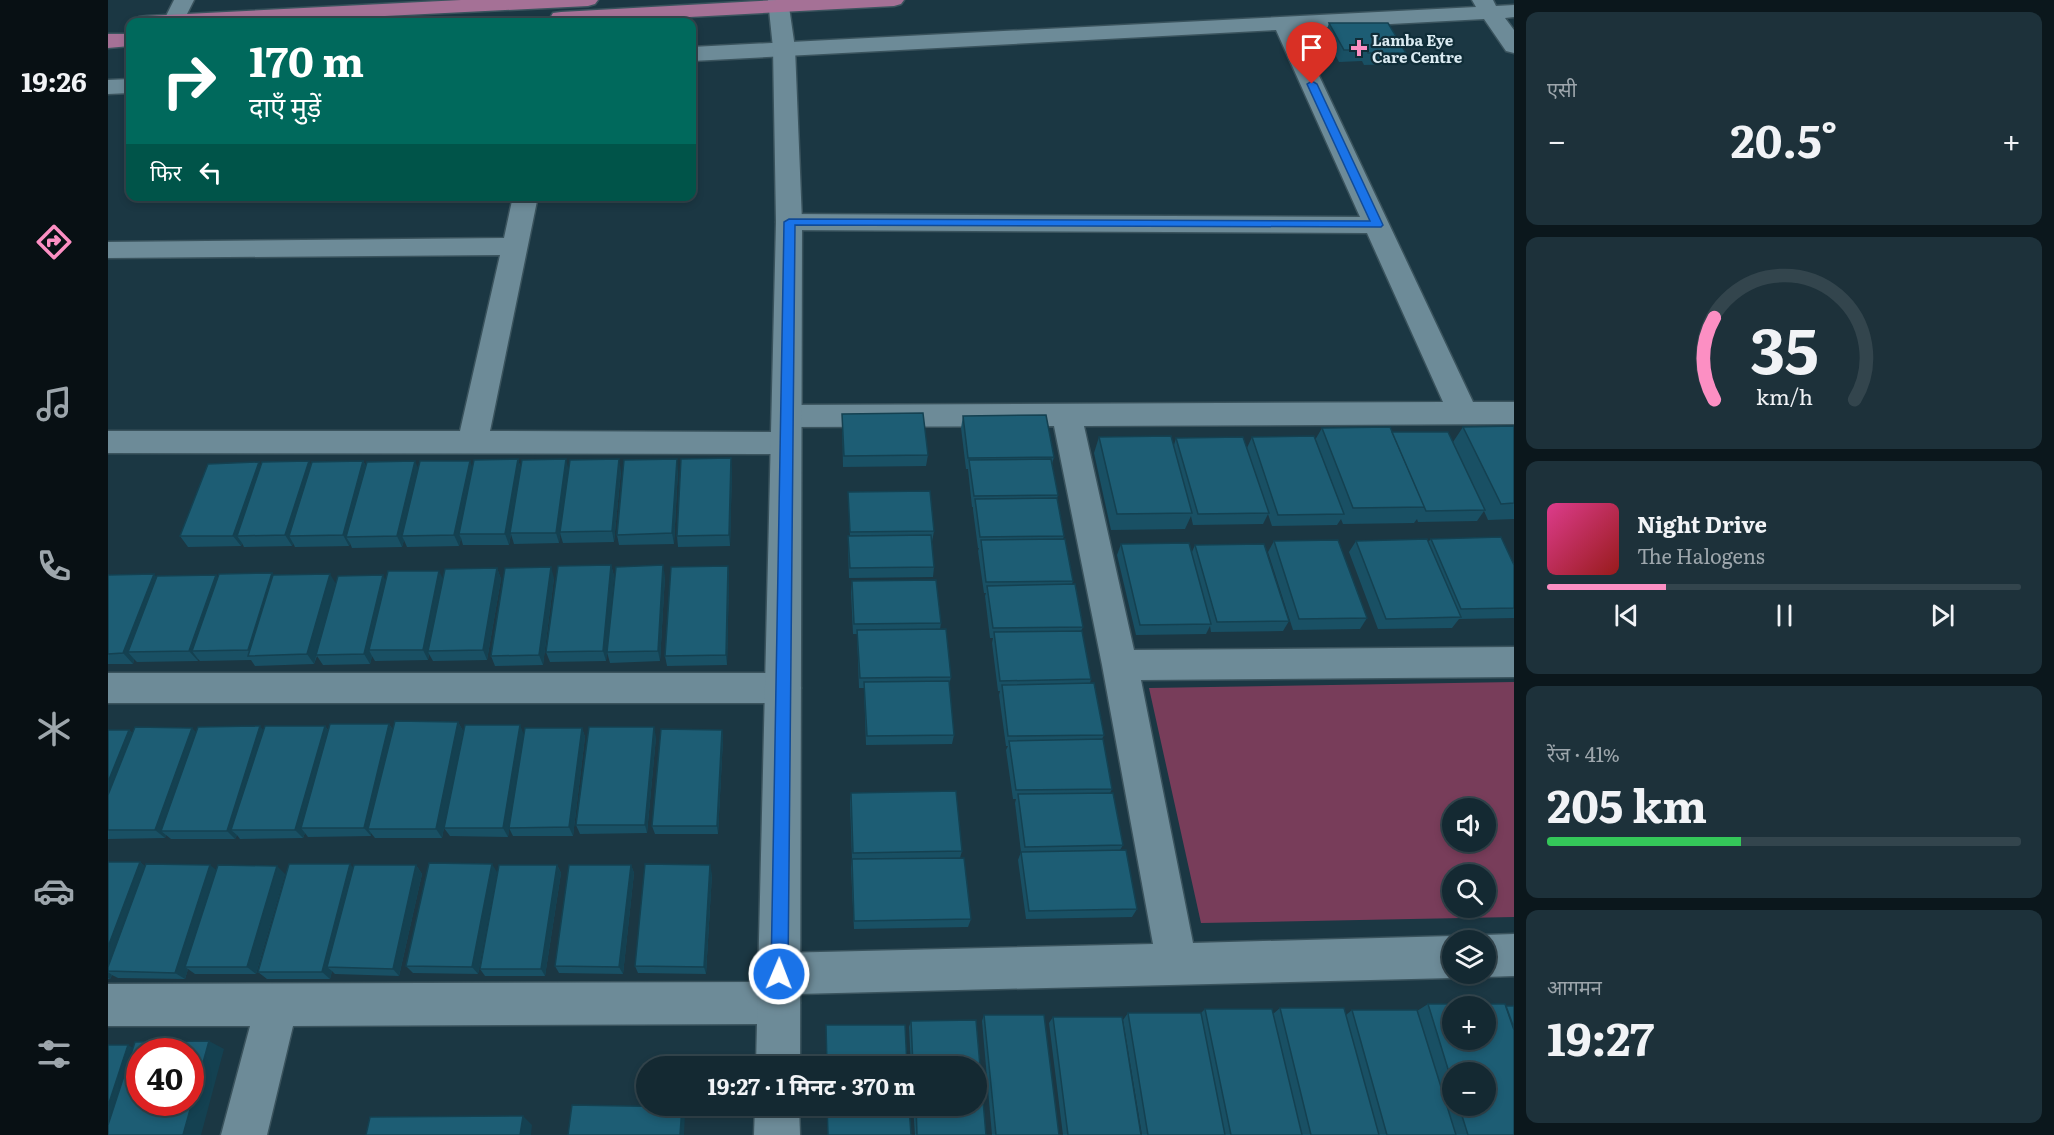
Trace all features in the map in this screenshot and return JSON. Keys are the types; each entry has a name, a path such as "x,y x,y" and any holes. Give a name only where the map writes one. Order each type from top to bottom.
{"main road":[{"path":"232,18 588,0"},
{"path":"526,18 686,6 894,0"},
{"path":"108,24 126,23"},
{"path":"108,41 126,40"}],"street":[{"path":"175,18 184,0"},
{"path":"778,1056 789,222 784,48 779,3"},
{"path":"696,54 1284,23 1486,6 1514,11"},
{"path":"1486,6 1514,46"},
{"path":"1284,23 1464,413"},
{"path":"108,87 126,86"},
{"path":"473,442 525,201"},
{"path":"789,222 1377,225"},
{"path":"108,250 515,246"},
{"path":"108,442 473,442 1067,414 1514,413"},
{"path":"1067,414 1120,665 1177,964"},
{"path":"1120,665 1514,662"},
{"path":"108,688 783,687"},
{"path":"1496,956 1514,955"},
{"path":"108,1005 277,1005 779,988 1177,964 1442,957"},
{"path":"244,1135 277,1005"},
{"path":"777,1116 777,1135"}],"shaded area":[{"path":"1514,682 1514,917 1496,917 1496,864 1442,864 1442,918 1462,918 1201,923 1149,688"}],"building":[{"path":"1329,23 1388,23 1406,53 1368,53 1367,50 1344,50"},
{"path":"923,413 928,455 844,456 842,414"},
{"path":"1046,415 1054,457 968,458 963,416"},
{"path":"1514,426 1514,503 1501,504 1463,427"},
{"path":"1390,427 1425,507 1353,508 1322,428"},
{"path":"1392,432 1448,432 1485,510 1426,511"},
{"path":"1171,436 1192,513 1117,514 1099,437"},
{"path":"1314,436 1344,514 1278,515 1252,437"},
{"path":"1243,437 1269,513 1198,514 1176,438"},
{"path":"731,458 729,535 677,536 681,459"},
{"path":"518,459 505,534 459,534 474,460"},
{"path":"566,459 556,533 510,533 522,460"},
{"path":"619,459 612,531 560,532 570,460"},
{"path":"677,459 672,533 617,535 624,460"},
{"path":"1051,459 1058,495 974,496 969,460"},
{"path":"309,461 285,535 237,536 262,462"},
{"path":"363,461 343,535 289,536 312,462"},
{"path":"415,461 397,536 346,537 367,462"},
{"path":"420,461 470,461 454,535 402,536"},
{"path":"259,462 233,536 180,536 208,464"},
{"path":"930,491 934,531 850,532 848,492"},
{"path":"1057,498 1064,536 980,537 975,499"},
{"path":"931,535 934,567 850,568 848,536"},
{"path":"1501,537 1514,565 1514,608 1461,609 1431,539"},
{"path":"1065,539 1073,581 986,582 981,540"},
{"path":"1427,539 1461,617 1386,619 1356,541"},
{"path":"1338,540 1367,618 1299,619 1274,541"},
{"path":"1189,543 1211,624 1140,625 1121,544"},
{"path":"1264,544 1289,621 1217,622 1195,545"},
{"path":"611,565 603,651 546,652 558,566"},
{"path":"663,565 658,651 607,652 616,567"},
{"path":"728,566 726,655 665,656 671,567"},
{"path":"551,567 539,655 491,656 505,568"},
{"path":"497,568 483,650 428,651 445,569"},
{"path":"388,571 439,571 423,650 369,650"},
{"path":"272,573 248,650 192,651 219,574"},
{"path":"154,574 123,653 108,654 108,575"},
{"path":"330,574 307,654 248,656 273,575"},
{"path":"216,575 189,651 128,652 157,576"},
{"path":"383,575 364,654 316,655 338,576"},
{"path":"936,580 941,623 854,624 852,581"},
{"path":"1075,584 1083,627 993,628 987,586"},
{"path":"946,629 951,677 860,678 857,630"},
{"path":"1082,631 1091,679 1000,681 994,632"},
{"path":"949,681 954,735 867,736 864,682"},
{"path":"1094,683 1104,735 1008,736 1002,685"},
{"path":"395,721 458,722 436,829 368,829"},
{"path":"330,724 389,724 364,828 301,828"},
{"path":"465,725 520,725 503,828 444,828"},
{"path":"260,726 227,831 161,831 198,727"},
{"path":"265,726 325,726 295,830 231,830"},
{"path":"135,727 192,728 155,830 108,830 108,795"},
{"path":"589,727 654,727 645,825 576,825"},
{"path":"525,728 582,728 569,827 509,828"},
{"path":"661,729 722,730 717,826 652,826"},
{"path":"108,730 129,730 108,782"},
{"path":"1103,739 1112,789 1016,790 1009,741"},
{"path":"956,791 962,851 853,853 851,793"},
{"path":"1113,793 1123,845 1025,847 1018,794"},
{"path":"1126,850 1137,909 1029,911 1021,852"},
{"path":"964,858 971,919 854,921 852,859"},
{"path":"108,862 140,862 108,947"},
{"path":"429,863 492,864 472,967 406,966"},
{"path":"146,864 210,865 175,973 108,971 108,967"},
{"path":"289,864 350,864 322,972 258,972"},
{"path":"645,864 710,865 704,967 635,966"},
{"path":"218,865 277,866 247,967 185,967"},
{"path":"354,865 416,865 393,969 327,967"},
{"path":"499,865 557,865 541,969 480,969"},
{"path":"569,865 631,865 619,967 555,966"},
{"path":"1428,1004 1442,1004 1442,1050"},
{"path":"1496,1004 1505,1004 1514,1030 1514,1135 1468,1135 1462,1116 1496,1116 1496,1062 1446,1062 1442,1050 1496,1050"},
{"path":"1506,1006 1514,1006 1514,1028"},
{"path":"1280,1008 1344,1008 1379,1135 1311,1135"},
{"path":"1205,1009 1272,1009 1302,1135 1231,1135"},
{"path":"1352,1010 1417,1010 1442,1090 1442,1116 1450,1116 1456,1135 1387,1135"},
{"path":"1128,1013 1201,1013 1225,1135 1148,1135"},
{"path":"984,1015 1044,1015 1059,1135 996,1135"},
{"path":"1053,1017 1122,1017 1141,1135 1068,1135"},
{"path":"976,1020 979,1056 913,1056 911,1021"},
{"path":"826,1025 905,1025 907,1056 827,1056"},
{"path":"204,1041 209,1041 204,1059"},
{"path":"108,1045 126,1045 126,1051 108,1106"},
{"path":"126,1070 126,1116 188,1116 183,1135 108,1135 108,1125"},
{"path":"572,1105 636,1106 636,1116 681,1116 680,1135 568,1135"},
{"path":"523,1116 520,1135 366,1135 370,1117"},
{"path":"827,1116 910,1116 911,1135 828,1135"},
{"path":"916,1116 984,1116 986,1135 917,1135"}],"place":[{"name":"Lamba Eye Care Centre","path":"1359,48"}],"route":[{"path":"779,974 789,222 1377,225 1312,84"}]}
